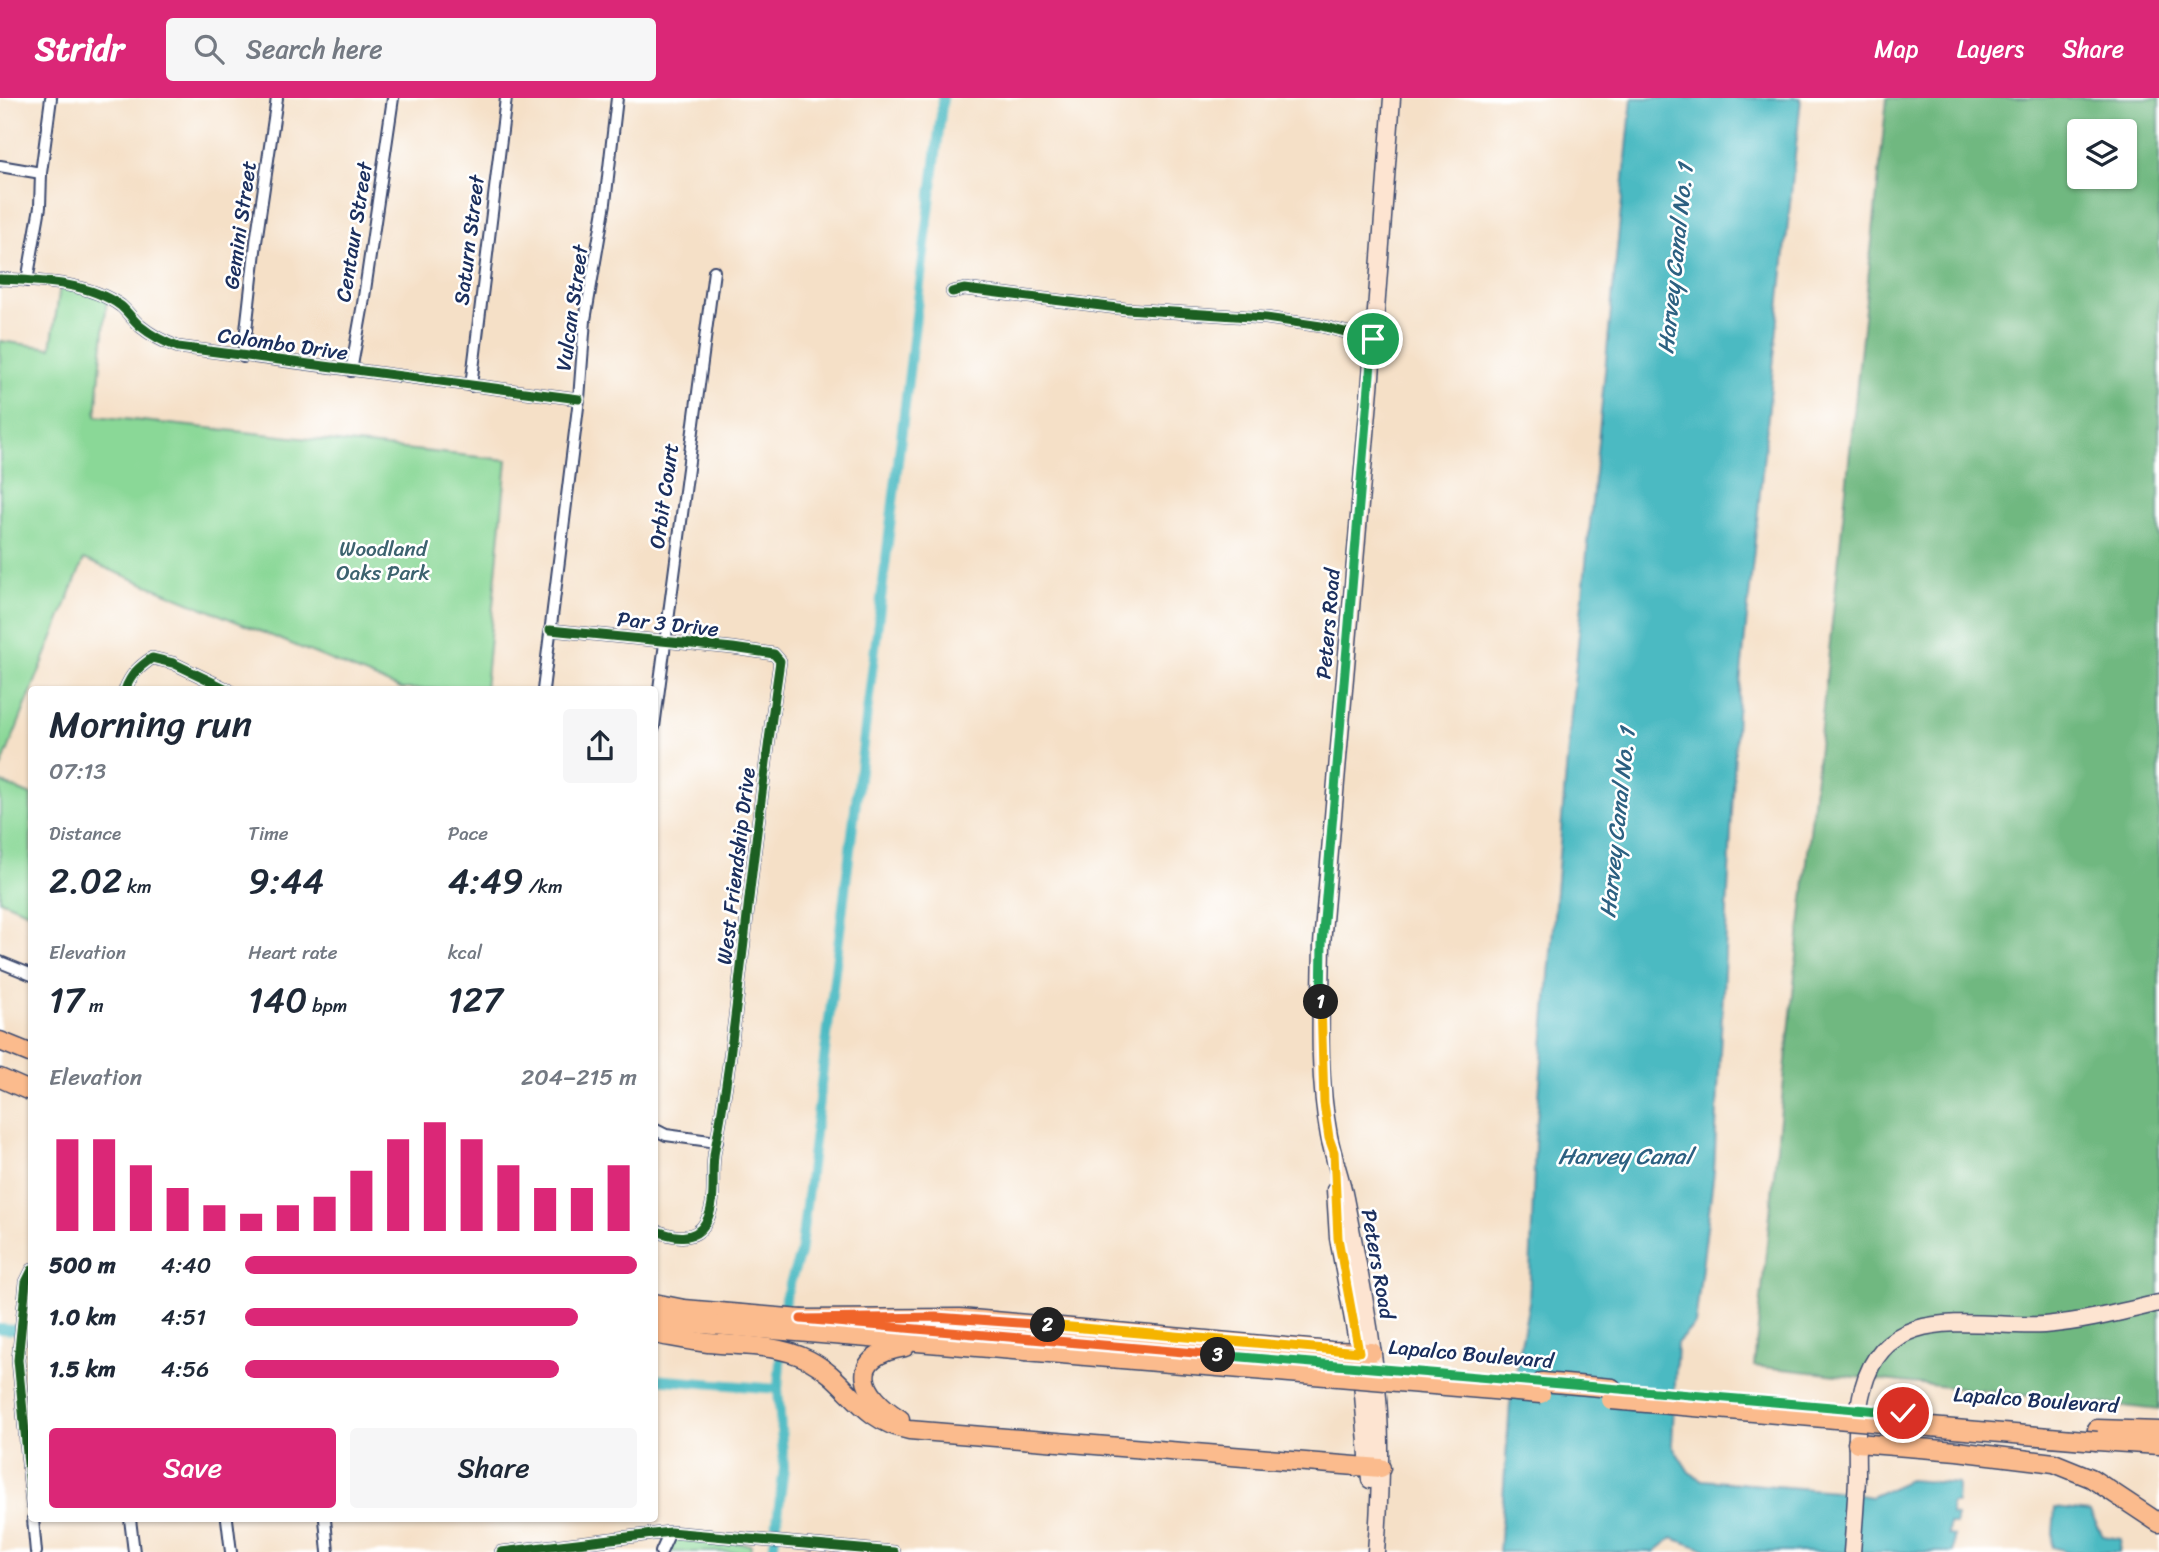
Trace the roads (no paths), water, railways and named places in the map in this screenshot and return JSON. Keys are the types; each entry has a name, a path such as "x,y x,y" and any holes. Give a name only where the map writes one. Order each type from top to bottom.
{"main road":[{"name":"Peters Road","path":"1367,1552 1379,1410 1366,1352 1347,1205 1329,1138 1324,1103 1321,1036 1322,944 1392,98"},
{"path":"0,1041 28,1052"},
{"path":"0,1078 28,1089"},
{"path":"1852,1552 1861,1396 1871,1367 1888,1345 1917,1327 1943,1323 2013,1326 2066,1323 2159,1303"},
{"name":"Lapalco Boulevard","path":"658,1304 767,1331"},
{"path":"800,1326 960,1318 1366,1352"},
{"name":"Lapalco Boulevard","path":"658,1320 767,1331 800,1326 2097,1435 2159,1445"},
{"name":"Lapalco Boulevard","path":"800,1326 924,1343 1025,1345"},
{"path":"658,1335 699,1342 767,1331 828,1373 872,1415 902,1428 1375,1467"},
{"path":"924,1343 894,1348 878,1355 869,1364 865,1379 868,1390 884,1408 905,1422 930,1430"},
{"name":"Lapalco Boulevard","path":"2097,1435 2159,1431"},
{"path":"1857,1443 1957,1451 2054,1463 2091,1478 2159,1523"},
{"name":"Peters Road","path":"1375,1467 1376,1552"}],"street":[{"path":"27,281 40,207 41,173 51,98"},
{"name":"Gemini Street","path":"243,357 277,98"},
{"name":"Centaur Street","path":"351,371 393,98"},
{"name":"Saturn Street","path":"471,386 506,98"},
{"name":"Vulcan Street","path":"543,686 579,399 585,320 605,203 617,98"},
{"path":"0,166 41,173"},
{"name":"Orbit Court","path":"658,692 714,271"},
{"name":"Colombo Drive","path":"0,279 93,291 121,306 142,328 177,347 579,399"},
{"path":"952,292 965,289 1126,309 1266,318 1321,326 1373,339"},
{"name":"Par 3 Drive","path":"550,630 664,640 774,654 780,660"},
{"path":"127,686 139,666 152,659 161,659 220,686"},
{"name":"West Friendship Drive","path":"658,1231 678,1238 693,1235 705,1224 713,1201 715,1147 727,1077 780,660"},
{"path":"0,962 28,973"},
{"path":"658,1131 715,1147"},
{"path":"28,1278 19,1341 19,1388 28,1469"},
{"path":"33,1522 36,1552"},
{"path":"130,1522 134,1552"},
{"path":"227,1522 231,1552"},
{"path":"325,1522 328,1552"},
{"path":"661,1552 670,1532"},
{"path":"501,1552 670,1532 894,1552"}],"water":[{"name":"Harvey Canal","path":"1632,98 1801,98 1737,713 1714,1171 1695,1324 1677,1343 1672,1445 1689,1472 1702,1480 1836,1491 1871,1497 1909,1480 1958,1484 1957,1503 1951,1503 1951,1515 1956,1516 1956,1524 1949,1524 1948,1535 1954,1536 1953,1552 1721,1552 1672,1538 1654,1552 1499,1552 1510,1404 1529,1302 1535,1144 1569,735"},
{"path":"2055,1508 2090,1512 2103,1536 2121,1539 2119,1552 2069,1552 2052,1547"}],"waterway":[{"path":"773,1552 784,1468 778,1389 785,1298 800,1254 943,98"},
{"path":"0,1329 28,1331"},
{"path":"658,1379 778,1389"}],"water label":[{"name":"Harvey Canal No. 1","path":"1675,259"},
{"name":"Harvey Canal No. 1","path":"1617,823"}],"park label":[{"name":"Woodland Oaks Park","path":"383,561"}]}
